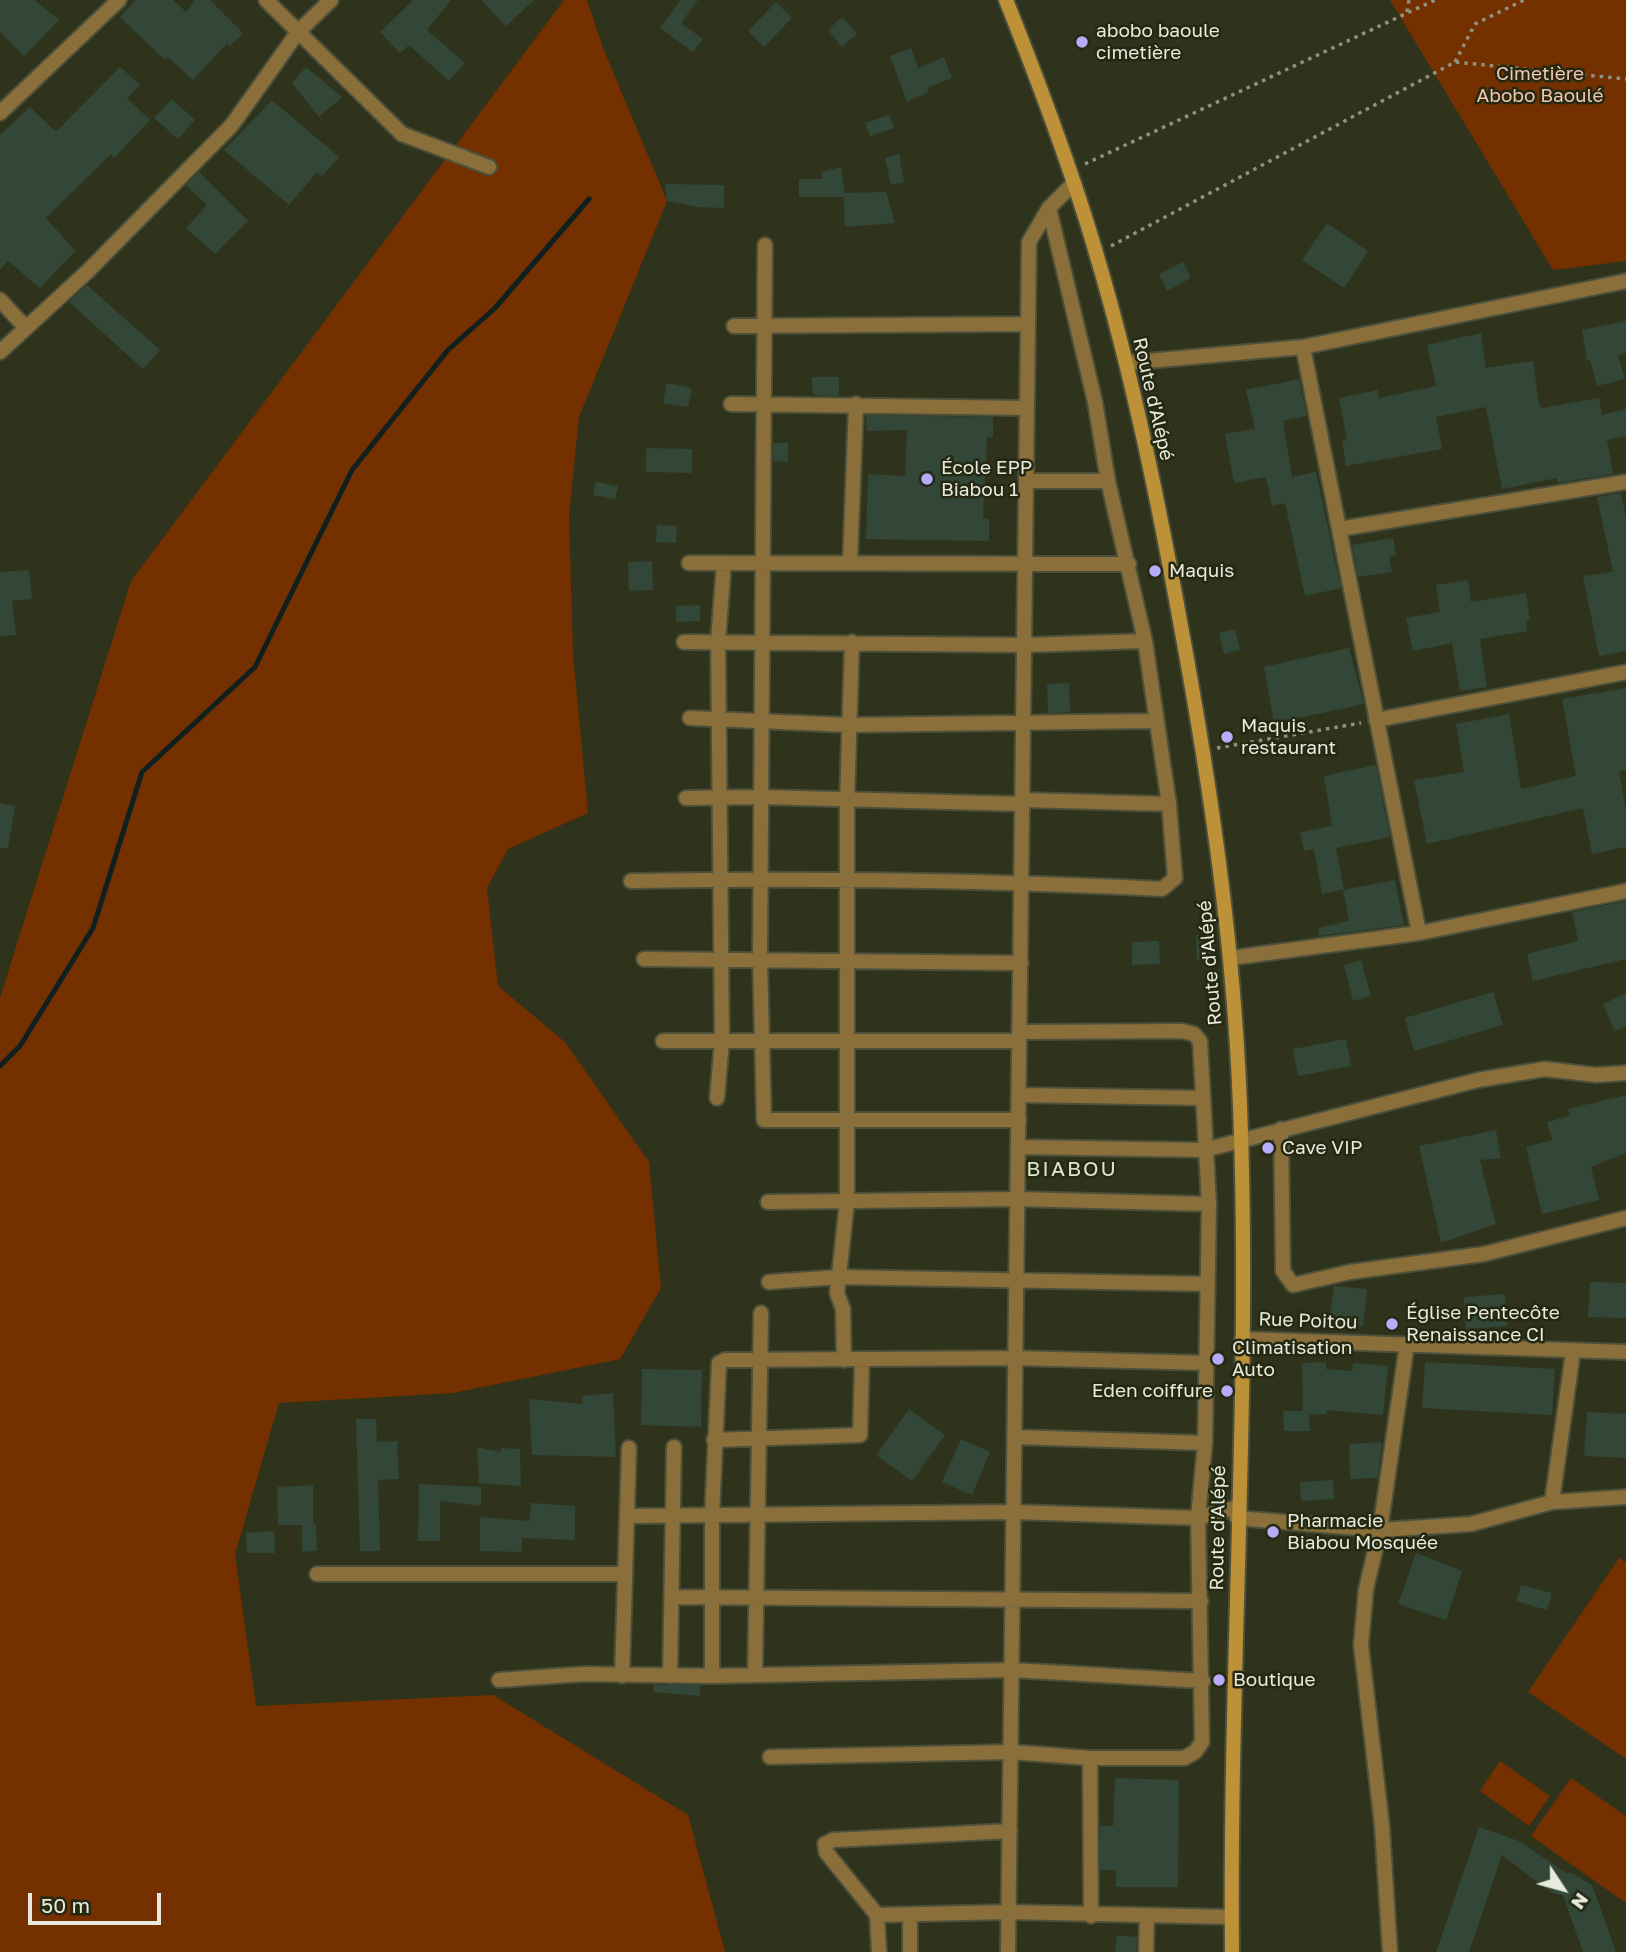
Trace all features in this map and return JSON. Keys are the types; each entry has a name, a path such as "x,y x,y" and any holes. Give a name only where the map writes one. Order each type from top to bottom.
{"main road":[{"name":"Route d'Alépé","path":"1006,0 1072,177 1097,254 1126,363 1170,566 1204,750 1230,958 1241,1139 1242,1339 1237,1512 1232,1952"}],"street":[{"path":"0,113 119,0"},
{"path":"266,0 402,134 489,167"},
{"path":"0,352 88,271 232,125 298,32 331,0"},
{"path":"1008,1952 1029,242 1072,177"},
{"path":"631,881 762,879 1021,882 1162,890 1175,878 1169,804 1154,721 1145,641 1108,481 1092,391 1049,208"},
{"path":"765,246 765,564 760,958 765,1041 764,1120 1018,1120"},
{"path":"1126,363 1303,347 1626,281"},
{"path":"0,300 26,328"},
{"path":"734,326 1028,324"},
{"path":"1303,347 1419,933"},
{"path":"731,404 1027,408"},
{"path":"850,562 856,404"},
{"path":"1026,481 1108,481"},
{"path":"1339,529 1626,482"},
{"path":"689,563 1025,561 1129,564"},
{"path":"718,1098 722,1041 718,642 724,563"},
{"path":"684,642 1024,645 1145,641"},
{"path":"844,1360 843,1309 837,1293 847,1202 847,801 852,642"},
{"path":"1376,720 1626,672"},
{"path":"690,718 848,724 1154,721"},
{"path":"685,799 762,797 847,801 1169,804"},
{"path":"1230,958 1419,933 1626,891"},
{"path":"644,959 760,958 1021,963"},
{"path":"663,1041 849,1041 1194,1034 1199,1041 1209,1204 1205,1443 1198,1518 1202,1742 1189,1756 1090,1758 1011,1752 770,1757"},
{"path":"1018,1147 1204,1150 1478,1080 1545,1069 1597,1074 1626,1073"},
{"path":"1019,1096 1202,1098"},
{"path":"1281,1129 1283,1271 1293,1285 1350,1272 1484,1254 1626,1218"},
{"path":"768,1202 1017,1199 1209,1204"},
{"path":"769,1282 839,1277 1208,1284"},
{"path":"755,1674 761,1313"},
{"name":"Rue Poitou","path":"1242,1339 1626,1352"},
{"path":"1390,1952 1382,1826 1361,1644 1366,1590 1380,1530 1407,1343"},
{"path":"1552,1502 1573,1352"},
{"path":"712,1676 715,1596 712,1515 719,1363 725,1360 1016,1359 1207,1363"},
{"path":"714,1440 860,1435 862,1361"},
{"path":"1014,1437 1205,1443"},
{"path":"670,1676 674,1447"},
{"path":"622,1676 629,1448"},
{"path":"628,1516 1013,1512 1198,1518 1237,1512 1380,1530 1471,1524 1552,1502 1626,1497"},
{"path":"317,1574 624,1574"},
{"path":"672,1597 1201,1601"},
{"path":"499,1680 583,1674 712,1676 1012,1670 1203,1681"},
{"path":"1090,1758 1091,1916"},
{"path":"879,1952 877,1915 826,1852 825,1844 833,1840 1010,1831"},
{"path":"877,1915 910,1917 1008,1912 1091,1916 1231,1917"},
{"path":"1146,1952 1147,1916"},
{"path":"910,1917 910,1952"}],"path":[{"path":"1407,12 1409,0"},
{"path":"1072,177 1435,0"},
{"path":"1455,62 1475,24 1524,0"},
{"path":"1097,254 1455,62 1626,79"},
{"path":"1204,750 1376,720"}],"green space":[{"path":"564,0 587,0 603,48 667,201 579,417 569,515 573,654 588,813 508,849 487,888 498,986 565,1042 649,1162 661,1288 620,1359 453,1393 279,1403 235,1554 256,1706 493,1695 688,1815 725,1952 0,1952 0,998 131,581"},
{"name":"Cimetière Abobo Baoulé","path":"1390,0 1626,0 1626,261 1553,270"},
{"path":"1619,1558 1626,1562 1626,1759 1528,1692"},
{"path":"1500,1761 1550,1796 1529,1826 1480,1791"},
{"path":"1571,1778 1626,1816 1626,1903 1531,1836"}],"building":[{"path":"0,0 35,0 59,20 24,56 0,32"},
{"path":"136,0 173,0 186,12 195,0 210,0 243,33 230,46 227,43 193,80 168,57 165,60 120,17"},
{"path":"413,0 451,0 427,30 465,63 449,81 409,45 400,53 380,32"},
{"path":"481,0 534,0 506,26"},
{"path":"681,0 698,0 681,23 703,39 693,52 660,28"},
{"path":"776,2 792,18 764,47 748,31"},
{"path":"842,17 857,34 842,47 828,30"},
{"path":"911,48 918,68 944,57 952,78 927,88 929,92 907,102 890,56"},
{"path":"120,67 140,85 127,98 150,120 114,158 111,154 46,218 75,251 40,288 8,261 0,270 0,135 30,107 56,132"},
{"path":"306,67 342,97 319,117 292,83"},
{"path":"172,99 195,120 178,139 154,118"},
{"path":"272,100 339,157 322,176 317,172 289,205 224,150"},
{"path":"889,115 894,128 870,136 865,123"},
{"path":"899,154 904,182 891,185 885,158"},
{"path":"841,167 845,193 886,192 895,223 845,227 844,197 799,197 799,179 822,179 821,172"},
{"path":"199,172 248,221 215,254 186,228 207,205 186,185"},
{"path":"665,184 724,185 724,208 698,207 667,201"},
{"path":"1327,223 1368,251 1344,288 1302,260"},
{"path":"1183,262 1191,278 1167,291 1159,274"},
{"path":"87,285 160,350 143,369 69,302"},
{"path":"1626,321 1626,353 1618,355 1625,379 1597,386 1590,360 1587,360 1582,330"},
{"path":"1481,333 1486,368 1533,361 1539,404 1543,408 1599,398 1602,415 1626,409 1626,436 1607,440 1613,474 1558,483 1557,478 1502,489 1486,407 1436,417 1442,449 1346,466 1342,441 1347,440 1339,398 1378,390 1379,398 1436,386 1427,345"},
{"path":"812,377 839,377 839,396 813,395"},
{"path":"1299,379 1307,416 1283,421 1292,477 1316,472 1341,588 1305,596 1285,503 1272,506 1266,477 1234,483 1225,434 1255,429 1246,390"},
{"path":"667,383 692,388 688,407 663,403"},
{"name":"École EPP Biabou 1","path":"866,415 993,417 993,437 987,437 983,519 989,519 989,541 866,539 868,474 905,476 907,430 867,431"},
{"path":"773,443 788,443 788,462 773,461"},
{"path":"646,448 692,449 692,473 646,472"},
{"path":"596,482 618,486 615,499 593,495"},
{"path":"1621,493 1626,519 1626,651 1599,656 1583,576 1613,572 1597,497"},
{"path":"657,525 677,526 676,543 656,542"},
{"path":"1393,538 1396,555 1389,557 1392,572 1358,577 1352,545"},
{"path":"652,561 653,590 629,591 628,562"},
{"path":"29,570 32,599 12,601 16,635 0,636 0,572"},
{"path":"1468,580 1471,602 1526,593 1530,620 1526,621 1527,631 1480,639 1487,687 1460,691 1452,643 1413,651 1406,618 1440,612 1436,585"},
{"path":"700,605 700,621 676,622 676,606"},
{"path":"1235,629 1240,650 1224,654 1219,633"},
{"path":"1349,648 1364,704 1274,723 1264,667"},
{"path":"1069,683 1070,712 1048,713 1047,684"},
{"path":"1626,688 1626,770 1619,772 1626,810 1626,847 1592,854 1583,808 1427,844 1414,780 1464,772 1456,724 1509,714 1521,789 1576,776 1562,699"},
{"path":"1376,765 1390,837 1336,848 1344,889 1322,894 1314,849 1304,851 1300,832 1332,826 1324,776"},
{"path":"0,803 15,806 8,848 0,848"},
{"path":"1395,880 1404,925 1319,936 1318,928 1349,921 1343,890"},
{"path":"1626,901 1626,959 1533,981 1527,954 1578,941 1572,912"},
{"path":"1196,935 1214,935 1215,959 1197,960"},
{"path":"1159,941 1160,964 1132,965 1132,942"},
{"path":"1361,960 1371,996 1353,1001 1344,965"},
{"path":"1493,992 1503,1025 1414,1051 1405,1018"},
{"path":"1626,993 1626,1026 1615,1031 1603,1004"},
{"path":"1346,1039 1351,1066 1298,1076 1293,1049"},
{"path":"1626,1095 1626,1153 1591,1167 1599,1200 1542,1214 1526,1147 1552,1140 1547,1122 1570,1116 1568,1109"},
{"path":"1496,1130 1501,1158 1480,1160 1496,1224 1441,1243 1419,1146"},
{"path":"1590,1282 1626,1283 1626,1318 1588,1317"},
{"path":"1334,1286 1367,1289 1363,1326 1329,1323"},
{"path":"1505,1294 1507,1326 1466,1329 1464,1297"},
{"path":"1326,1362 1326,1369 1352,1371 1353,1363 1388,1366 1383,1415 1327,1410 1327,1414 1309,1415 1310,1431 1284,1431 1283,1411 1303,1411 1302,1363"},
{"path":"1425,1362 1555,1369 1552,1415 1422,1408"},
{"path":"642,1369 702,1370 701,1427 641,1425"},
{"path":"613,1393 616,1457 532,1455 529,1399 583,1404 582,1396"},
{"path":"909,1409 945,1435 912,1481 876,1455"},
{"path":"1587,1412 1626,1414 1626,1458 1584,1456"},
{"path":"356,1419 376,1419 377,1442 397,1441 399,1479 378,1480 380,1551 360,1551"},
{"path":"961,1439 990,1452 972,1495 942,1482"},
{"path":"1382,1442 1378,1478 1350,1479 1349,1444"},
{"path":"477,1447 501,1452 501,1448 520,1449 521,1486 479,1483"},
{"path":"1333,1480 1334,1499 1301,1501 1300,1482"},
{"path":"419,1484 481,1487 481,1506 440,1501 440,1541 418,1541"},
{"path":"313,1485 313,1523 316,1523 317,1551 302,1552 302,1525 278,1525 277,1487"},
{"path":"531,1503 575,1506 575,1540 522,1538 522,1552 480,1551 480,1517 529,1521"},
{"path":"274,1531 275,1553 247,1553 246,1533"},
{"path":"1416,1553 1462,1571 1446,1620 1398,1604"},
{"path":"1521,1585 1552,1593 1547,1610 1516,1601"},
{"path":"653,1685 700,1685 700,1696 653,1692"},
{"path":"1115,1778 1179,1780 1178,1887 1116,1887 1116,1870 1100,1870 1100,1826 1113,1826"},
{"path":"1479,1827 1519,1841 1566,1873 1572,1873 1592,1885 1616,1952 1583,1952 1563,1895 1552,1893 1502,1855 1469,1952 1436,1952"},
{"path":"1117,1935 1137,1937 1136,1952 1115,1952"}],"waterway":[{"path":"0,1066 20,1046 93,928 142,772 255,667 352,470 448,350 495,308 589,199"}],"place":[{"name":"abobo baoule cimetière","path":"1082,42"},
{"name":"École EPP Biabou 1","path":"927,479"},
{"name":"Maquis","path":"1155,571"},
{"name":"Maquis restaurant","path":"1227,737"},
{"name":"Cave VIP","path":"1268,1148"},
{"name":"Église Pentecôte Renaissance CI","path":"1392,1324"},
{"name":"Climatisation Auto","path":"1218,1359"},
{"name":"Eden coiffure","path":"1227,1391"},
{"name":"Pharmacie Biabou Mosquée","path":"1273,1532"},
{"name":"Boutique","path":"1219,1680"}],"district":[{"name":"BIABOU","path":"1072,1169"}]}
